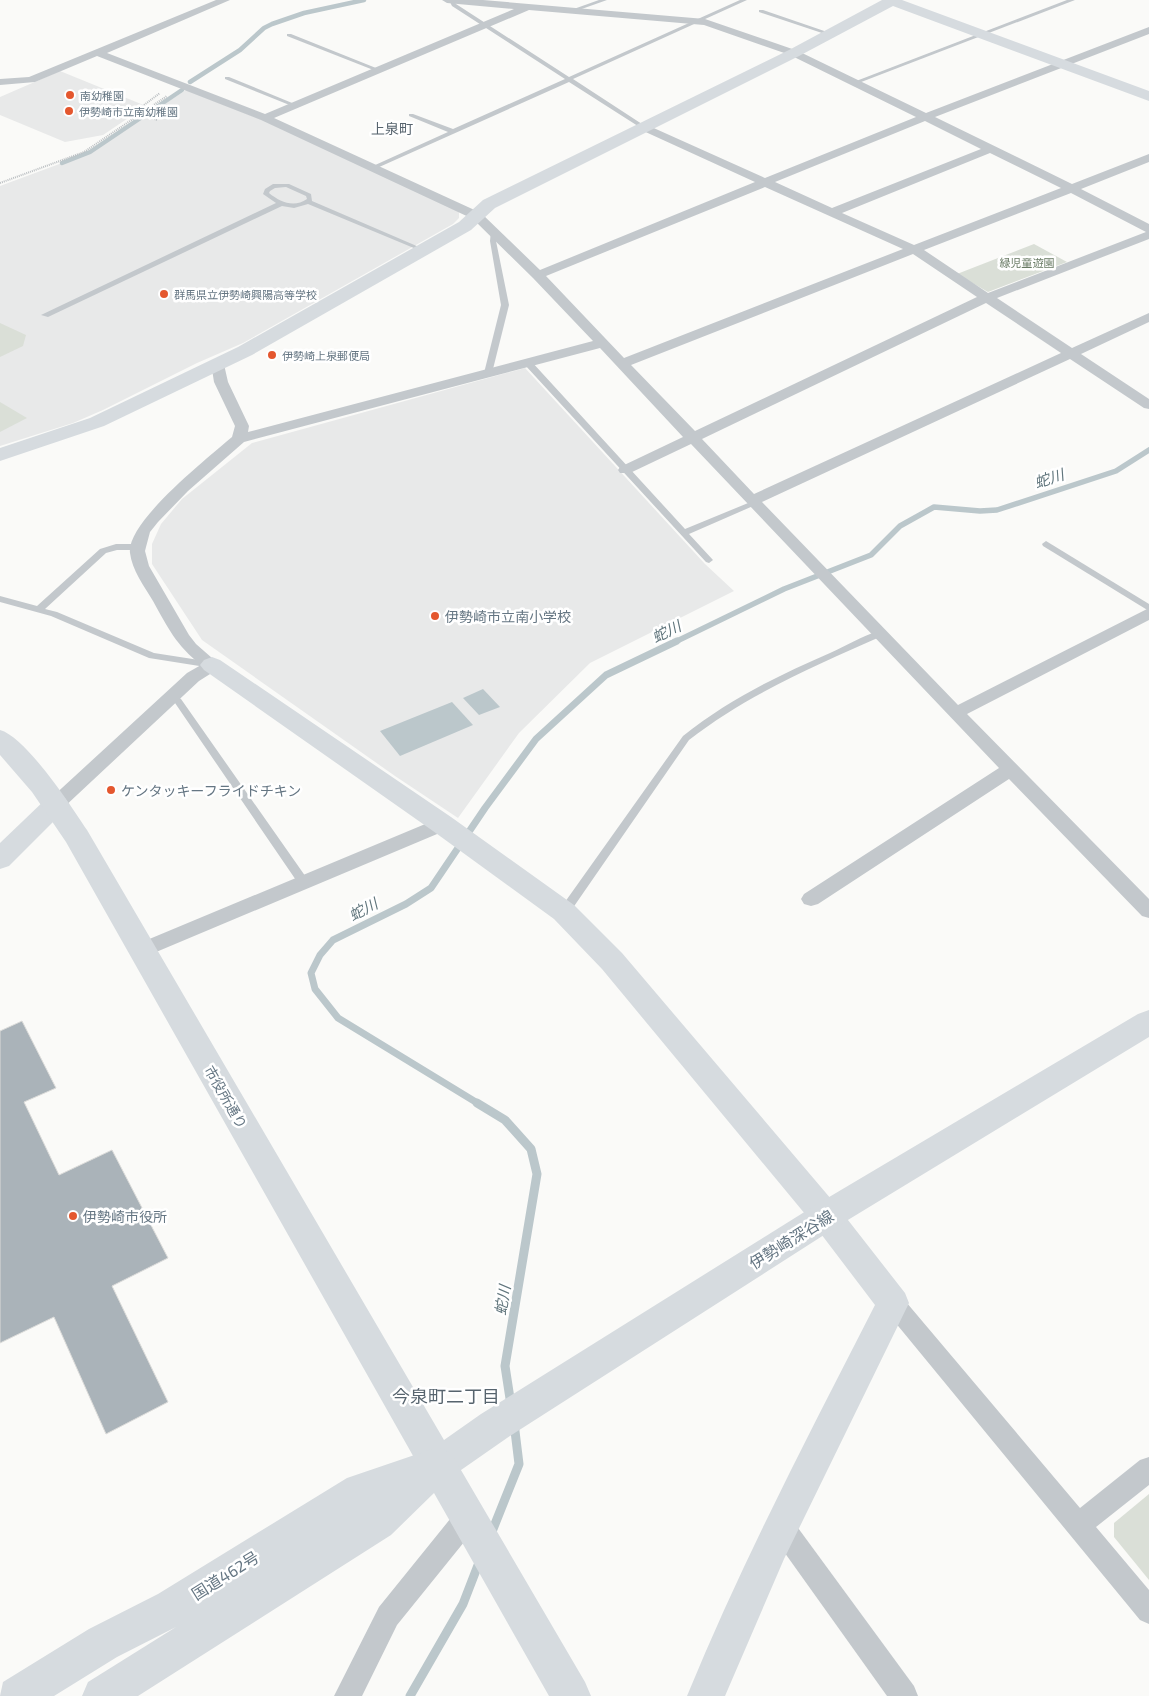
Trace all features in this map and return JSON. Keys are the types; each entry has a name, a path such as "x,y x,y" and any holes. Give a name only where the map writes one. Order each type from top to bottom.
{"main road":[{"name":"市役所通り","path":"0,739 28,769 56,804 438,1465"},
{"name":"伊勢崎深谷線","path":"438,1465 494,1426 826,1216 1149,1022"},
{"path":"102,1696 378,1522 438,1465 571,1696"},
{"name":"国道462号","path":"17,1696 102,1643 172,1608 360,1491 438,1465"}],"street":[{"path":"0,82 14,83 32,80 225,0"},
{"path":"449,0 697,20 794,53 1071,188 1149,229"},
{"path":"0,455 97,422 246,351 465,226 489,204 794,53 892,0 1149,96"},
{"path":"265,118 528,7"},
{"path":"538,274 925,117 1149,30"},
{"path":"98,53 265,118 375,167 477,216 538,274 879,634 1149,911"},
{"path":"0,95 12,90 14,83"},
{"path":"643,127 767,181 915,250 1149,404"},
{"path":"833,212 990,149"},
{"path":"623,363 1149,158"},
{"path":"625,470 986,298 1149,235"},
{"path":"755,501 1149,317"},
{"path":"602,343 239,439 183,488 143,531 137,551 141,566 182,638 190,648 448,828 564,912 612,961 826,1216 893,1304 1149,1610"},
{"path":"218,363 221,382 242,426 239,439"},
{"path":"956,713 1149,613"},
{"path":"0,859 172,696 193,677 212,665"},
{"path":"811,899 1011,769"},
{"path":"142,950 304,883 448,828"},
{"path":"706,1696 722,1655 781,1526 893,1304"},
{"path":"1078,1525 1149,1469"},
{"path":"348,1696 388,1616 470,1522"},
{"path":"781,1526 904,1696"}],"lane":[{"path":"449,0 643,127"},
{"path":"574,10 604,0"},
{"path":"854,83 1072,0"},
{"path":"375,167 737,1"},
{"path":"761,11 830,34"},
{"path":"289,35 378,70"},
{"path":"227,78 294,105"},
{"path":"411,114 452,131"},
{"path":"308,202 309,195 287,185 278,185 265,192 267,196 282,203 295,206 308,202 423,250"},
{"path":"45,315 282,203"},
{"path":"488,373 505,305 493,241 494,231"},
{"path":"528,363 709,560"},
{"path":"684,533 755,501"},
{"path":"1046,544 1149,608"},
{"path":"38,610 103,552 116,547 138,547"},
{"path":"0,599 54,614 152,656 212,665"},
{"path":"564,912 686,738 698,728 776,681 879,634"},
{"path":"172,696 178,701 304,883"}],"path":[{"path":"0,183 84,152 143,115 176,90 173,87 178,83"},
{"path":"143,115 157,120"}],"shaded area":[{"name":"伊勢崎市立南幼稚園","path":"60,71 146,106 103,135 65,142 0,115 0,97"},
{"name":"群馬県立伊勢崎興陽高等学校","path":"186,90 260,119 453,207 459,212 459,218 453,224 243,343 73,423 0,446 0,186 89,153"},
{"name":"伊勢崎市立南小学校","path":"525,368 705,564 734,591 590,663 519,733 458,818 202,640 152,564 152,544 161,524 182,499 252,443"},
{"path":"483,689 500,707 479,715 463,698"},
{"path":"452,702 473,725 400,756 380,731"}],"green space":[{"name":"緑児童遊園","path":"1034,244 1067,262 988,292 957,274"},
{"path":"0,323 26,335 23,346 0,357"},
{"path":"0,402 27,418 0,432"},
{"path":"1149,1494 1149,1580 1114,1537 1114,1523"}],"building":[{"name":"伊勢崎市役所","path":"22,1021 56,1088 24,1102 59,1175 112,1150 168,1258 112,1286 168,1402 106,1434 54,1317 0,1343 0,1031"}],"waterway":[{"path":"190,82 240,50 264,28 272,24 304,13 364,0"},
{"path":"62,163 90,152 182,90"},
{"name":"蛇川","path":"675,642 784,589 871,555 900,526 934,507 980,511 997,510 1116,471 1149,450"},
{"name":"蛇川","path":"479,1104 338,1018 315,989 311,973 320,955 333,940 406,904 431,888 485,808 536,739 606,675 677,641"},
{"name":"蛇川","path":"477,1103 505,1120 531,1149 537,1174 505,1366 511,1405"},
{"name":"蛇川","path":"491,1534 519,1464 514,1423"},
{"name":"蛇川","path":"410,1696 463,1604 480,1560"}],"place":[{"name":"南幼稚園","path":"70,95"},
{"name":"伊勢崎市立南幼稚園","path":"69,111"},
{"name":"群馬県立伊勢崎興陽高等学校","path":"164,294"},
{"name":"伊勢崎上泉郵便局","path":"272,355"},
{"name":"伊勢崎市立南小学校","path":"435,616"},
{"name":"ケンタッキーフライドチキン","path":"111,790"},
{"name":"伊勢崎市役所","path":"73,1216"}],"district":[{"name":"上泉町","path":"392,128"},
{"name":"今泉町二丁目","path":"446,1396"}]}
